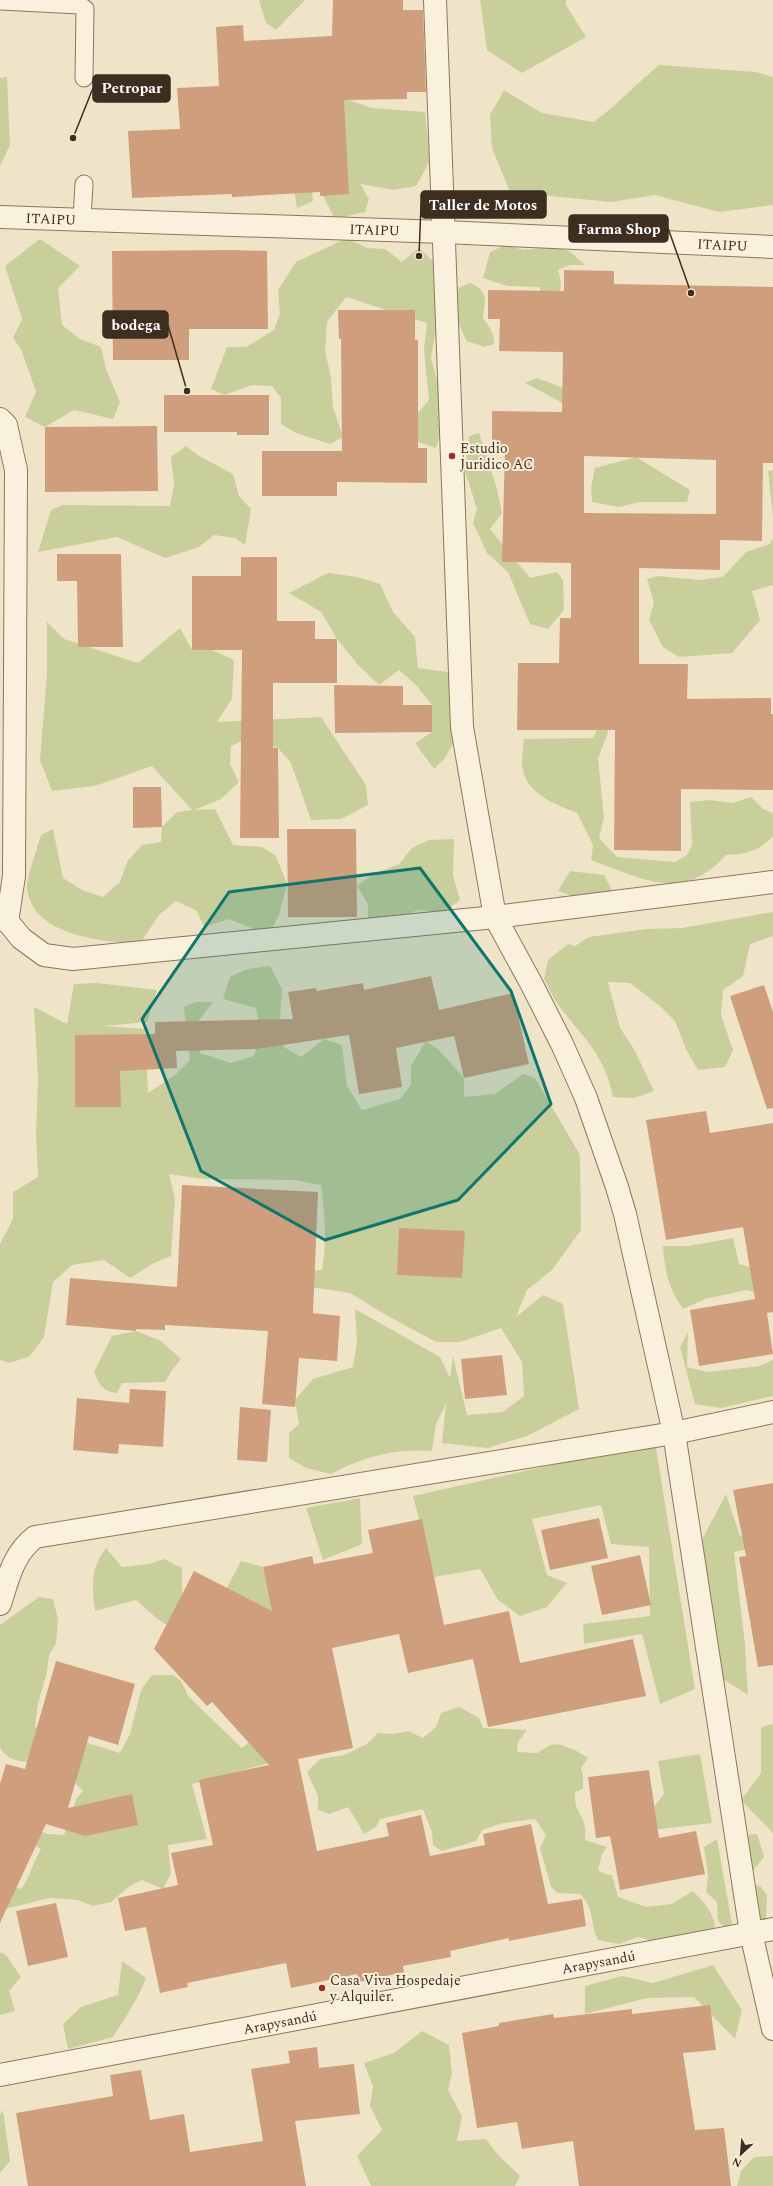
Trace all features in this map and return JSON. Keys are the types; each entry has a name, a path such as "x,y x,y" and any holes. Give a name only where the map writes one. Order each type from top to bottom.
{"street":[{"path":"435,0 462,727 494,917 531,982 562,1044 586,1098 617,1187 674,1433 751,1933 773,2029"},
{"name":"ITAIPU","path":"0,217 444,232 773,247"},
{"path":"0,419 6,425 16,470 14,876 4,917 21,938 44,955 74,959 494,917 773,882"},
{"path":"0,1604 14,1560 21,1549 35,1537 674,1433 773,1412"},
{"name":"Arapysandú","path":"0,2075 773,1929"}],"lane":[{"path":"0,2 79,5 85,9 84,78"},
{"path":"82,220 84,184"}],"highlighted area":[{"path":"420,868 511,991 551,1104 458,1200 325,1240 201,1171 142,1019 229,892"}],"green space":[{"path":"259,0 305,0 276,30 266,23"},
{"path":"480,0 566,0 566,5 586,37 522,73 487,50"},
{"path":"659,65 756,72 773,77 773,205 719,212 655,195 611,202 510,192 492,148 490,115 504,90 542,113 594,122"},
{"path":"7,77 10,145 0,166 0,78"},
{"path":"308,97 349,100 372,108 425,112 430,161 416,186 394,190 360,184 369,199 365,212 335,219 310,170 313,201 297,208 284,120"},
{"path":"347,238 367,248 385,249 402,262 419,248 434,262 440,306 431,358 441,395 443,426 436,448 412,440 396,402 419,412 429,400 424,349 427,323 346,297 327,322 325,350 331,378 333,407 343,437 330,444 296,433 281,424 281,398 272,386 252,385 224,395 211,389 227,347 246,347 274,330 280,314 278,290 296,262"},
{"path":"40,239 80,266 58,288 62,325 80,339 101,347 106,369 120,402 113,419 74,410 45,427 25,417 36,392 21,349 13,338 22,319 5,266"},
{"path":"505,245 524,250 551,247 569,251 585,265 570,265 558,270 561,281 560,294 544,298 539,287 507,286 483,278 490,252"},
{"path":"470,283 480,289 483,293 485,302 483,318 491,330 494,344 484,347 467,341 461,328 456,314 454,300 455,294 458,288"},
{"path":"537,378 571,391 582,422 559,401 525,383"},
{"path":"479,433 497,489 502,513 490,529 530,578 557,572 563,580 564,610 548,629 530,624 508,572 487,553 473,523 477,509 465,471 469,436"},
{"path":"186,446 199,456 233,474 239,496 251,509 245,545 235,538 214,535 199,547 165,558 117,537 38,552 51,510 63,505 170,506 174,484 171,457"},
{"path":"636,457 690,490 687,502 640,502 619,507 592,502 591,488 595,468"},
{"path":"773,470 773,517 768,471"},
{"path":"773,539 773,585 752,591 760,620 732,653 679,657 663,647 649,620 654,603 647,579 658,576 699,580 723,577 746,552 770,544"},
{"path":"328,573 357,577 380,584 393,612 415,637 418,668 448,672 462,727 445,758 434,769 415,743 432,732 432,705 416,685 399,670 379,685 358,665 337,639 321,612 289,593"},
{"path":"47,622 64,639 138,663 180,628 192,650 212,650 234,660 232,699 217,722 321,717 366,785 368,805 341,819 311,820 291,763 278,748 249,738 231,746 230,764 239,782 221,799 194,810 215,809 233,845 262,847 276,856 287,884 279,915 269,935 229,919 204,927 197,911 176,901 159,915 139,945 106,941 71,933 55,926 42,917 32,905 27,884 41,835 53,829 63,878 84,891 103,897 120,882 127,862 142,845 161,842 162,827 177,812 192,810 152,766 95,786 52,791 40,760 47,674"},
{"path":"602,718 608,732 598,759 604,818 599,838 617,857 675,862 687,855 692,845 690,802 710,800 732,803 751,797 763,809 773,813 773,836 763,845 752,851 726,855 710,870 694,879 678,883 662,883 645,879 591,860 593,845 577,813 559,806 534,790 528,783 524,774 522,755 524,739 593,738"},
{"path":"454,839 453,876 460,900 442,913 418,910 394,920 368,919 368,904 357,886 372,875 399,864 412,848 429,840"},
{"path":"570,871 604,875 614,894 582,899 558,891"},
{"path":"773,912 773,936 750,944 743,976 723,990 721,1015 733,1050 725,1067 698,1070 686,1049 675,1021 660,1006 630,983 608,982 620,1028 634,1049 654,1091 634,1098 613,1097 609,1082 599,1058 557,1003 544,979 548,960 568,944 575,946 589,937 646,929 682,928"},
{"path":"270,966 282,989 280,1017 284,1047 301,1057 324,1039 342,1045 347,1086 362,1110 400,1099 411,1085 411,1066 426,1041 438,1049 464,1078 464,1097 495,1094 523,1074 535,1078 580,1155 581,1230 552,1270 527,1290 516,1317 543,1295 563,1304 579,1409 527,1436 487,1448 442,1443 446,1404 436,1424 432,1451 419,1450 393,1452 367,1458 331,1474 306,1468 289,1458 289,1433 299,1424 295,1400 313,1379 353,1367 357,1342 355,1309 440,1357 450,1378 453,1356 467,1415 503,1412 524,1396 522,1362 501,1328 460,1342 436,1342 386,1315 350,1293 318,1288 295,1291 294,1272 322,1270 325,1238 321,1185 295,1180 204,1179 169,1174 175,1198 171,1256 152,1264 130,1278 104,1260 72,1265 53,1282 44,1337 30,1356 10,1363 0,1360 0,1244 13,1219 13,1192 38,1177 36,1136 38,1078 34,1007 67,1024 74,984 97,983 157,990 147,1022 103,1026 145,1029 148,1093 175,1075 190,1060 184,1007 195,1002 213,1002 199,1020 200,1053 231,1063 254,1056 261,1035 256,1008 223,999 230,977 247,969"},
{"path":"733,1238 739,1264 768,1272 771,1297 747,1290 705,1299 683,1309 674,1294 668,1279 663,1246 688,1246"},
{"path":"136,1331 161,1341 181,1359 165,1382 122,1383 117,1393 108,1391 102,1387 94,1372 112,1336"},
{"path":"688,1332 687,1367 707,1372 760,1366 773,1360 773,1396 721,1408 695,1404 680,1347"},
{"path":"655,1442 695,1689 660,1704 642,1634 584,1644 583,1624 650,1616 649,1547 611,1544 601,1505 532,1519 547,1575 567,1583 547,1607 520,1616 498,1600 480,1569 434,1577 413,1496"},
{"path":"726,1494 740,1536 773,1531 773,1544 734,1552 745,1644 748,1695 710,1671 697,1549"},
{"path":"360,1498 362,1544 323,1560 306,1508"},
{"path":"106,1548 122,1567 149,1564 164,1559 182,1568 182,1594 220,1601 241,1561 263,1567 276,1626 179,1634 155,1617 136,1600 95,1611 93,1578 97,1563"},
{"path":"39,1597 53,1599 58,1619 56,1644 49,1655 47,1672 38,1704 35,1727 120,1753 130,1734 141,1690 152,1675 173,1675 181,1681 189,1697 242,1748 254,1738 295,1756 192,1784 207,1839 168,1845 171,1874 163,1889 142,1880 130,1886 111,1902 93,1906 78,1900 50,1898 0,1910 12,1886 21,1889 24,1885 41,1849 29,1842 31,1828 47,1834 64,1835 76,1799 83,1791 69,1778 59,1772 35,1763 13,1759 4,1753 0,1748 0,1625"},
{"path":"459,1707 479,1718 483,1728 527,1730 518,1742 517,1752 537,1753 550,1745 558,1744 575,1750 588,1758 581,1768 583,1775 583,1789 575,1792 575,1800 576,1806 584,1823 585,1840 607,1847 602,1854 598,1870 605,1874 612,1875 618,1897 646,1907 672,1904 693,1891 706,1905 712,1916 715,1927 714,1934 656,1942 638,1937 619,1944 598,1940 595,1934 590,1911 585,1900 580,1894 558,1893 551,1887 540,1848 546,1835 535,1819 503,1823 482,1830 476,1841 442,1851 433,1845 432,1832 423,1809 380,1819 376,1827 364,1834 348,1807 329,1814 318,1810 318,1796 307,1772 320,1759 344,1755 367,1744 378,1733 394,1734 408,1731 423,1738 436,1727 441,1713"},
{"path":"773,1724 773,1833 741,1800 761,1773 761,1727"},
{"path":"700,1754 712,1823 652,1830 649,1813 664,1794 658,1761"},
{"path":"757,1834 764,1857 748,1877 748,1884 760,1886 767,1895 766,1920 739,1928 733,1836"},
{"path":"717,1839 733,1930 727,1930 718,1921 717,1902 706,1892 708,1876 704,1847"},
{"path":"0,1952 6,1955 21,1977 9,1991 15,2011 0,2015"},
{"path":"122,1961 146,1978 127,2016 113,2037 68,2049 63,2024 81,2007 118,1995"},
{"path":"713,1965 742,2010 735,2039 694,1997 647,1998 585,2014 585,1986 622,1976 653,1983"},
{"path":"422,2031 449,2045 452,2074 448,2090 462,2116 457,2141 486,2139 498,2155 520,2176 515,2186 371,2186 357,2156 382,2130 370,2106 373,2087 364,2063 394,2053"},
{"path":"3,2110 10,2161 0,2173 0,2115"},
{"path":"773,2156 773,2186 737,2186 741,2171 754,2157"}],"building":[{"path":"333,0 403,0 403,10 423,10 426,92 407,92 407,99 344,100 349,194 320,196 320,192 232,197 232,194 132,198 128,131 180,129 177,88 219,86 216,27 243,25 244,41 332,36"},
{"path":"112,251 267,251 268,329 189,329 189,360 113,360"},
{"path":"564,270 614,271 614,284 773,287 773,463 763,463 762,541 720,540 720,570 639,568 639,664 688,664 687,699 771,698 771,714 773,714 773,790 681,789 681,851 614,850 615,730 517,730 518,663 559,663 560,618 571,618 571,563 502,562 505,448 492,448 492,411 562,412 563,352 499,351 500,319 488,319 488,290 564,291","holes":["584,456 716,460 716,514 584,513"]},
{"path":"338,310 415,310 415,340 418,340 418,448 427,448 427,483 337,482 337,496 262,496 262,451 342,451 341,339 339,339"},
{"path":"164,395 269,395 269,435 237,435 237,432 164,432"},
{"path":"157,426 158,491 45,492 45,427"},
{"path":"57,554 121,554 123,647 78,647 77,581 57,581"},
{"path":"241,557 277,557 277,621 315,621 315,639 337,639 337,683 273,683 273,748 278,748 279,838 240,838 242,650 192,650 192,576 241,576"},
{"path":"334,685 403,686 403,705 432,705 432,732 335,733"},
{"path":"133,787 161,787 162,827 133,828"},
{"path":"287,829 356,829 357,917 288,917"},
{"path":"431,976 439,1010 513,993 529,1064 464,1078 454,1036 396,1048 402,1087 359,1094 349,1035 256,1049 176,1051 177,1068 120,1071 121,1107 75,1107 75,1035 155,1034 155,1022 293,1019 288,992 316,988 317,991 363,983 364,990"},
{"path":"764,985 773,1012 773,1108 767,1109 730,996"},
{"path":"706,1111 710,1133 773,1123 773,1312 767,1313 773,1354 699,1366 690,1310 755,1299 743,1227 666,1240 646,1120"},
{"path":"182,1185 318,1192 313,1313 340,1316 337,1361 299,1358 295,1407 262,1404 268,1331 165,1325 165,1330 136,1329 136,1331 66,1325 70,1278 177,1287"},
{"path":"399,1228 465,1231 462,1278 397,1275"},
{"path":"502,1355 507,1395 465,1399 461,1359"},
{"path":"130,1389 166,1391 163,1447 119,1444 118,1454 73,1450 77,1398 129,1403"},
{"path":"240,1407 271,1410 267,1462 237,1460"},
{"path":"773,1483 773,1665 758,1667 739,1557 746,1556 733,1490"},
{"path":"599,1518 608,1558 550,1570 541,1530"},
{"path":"422,1519 444,1625 509,1611 520,1663 633,1639 646,1696 488,1727 473,1659 408,1673 399,1634 332,1648 353,1748 298,1759 317,1851 389,1836 386,1823 421,1815 430,1856 485,1845 483,1834 531,1824 548,1904 582,1899 586,1926 509,1941 509,1938 450,1951 451,1957 403,1966 404,1972 359,1982 357,1974 291,1988 286,1963 187,1983 188,1987 160,1993 146,1927 125,1931 118,1898 178,1885 171,1853 213,1845 199,1780 269,1765 212,1702 207,1706 154,1649 194,1571 272,1611 263,1567 312,1556 314,1564 373,1553 368,1530"},
{"path":"640,1555 651,1605 602,1615 591,1566"},
{"path":"56,1661 135,1684 118,1745 89,1736 68,1808 132,1794 138,1825 85,1836 46,1824 0,1923 0,1784 6,1764 25,1769"},
{"path":"649,1770 659,1838 696,1831 705,1874 620,1890 610,1836 596,1838 588,1777"},
{"path":"56,1903 68,1957 28,1966 16,1911"},
{"path":"710,2005 716,2050 683,2053 695,2130 724,2128 731,2186 579,2186 573,2141 522,2149 517,2122 477,2128 462,2033 499,2026 499,2023 553,2014 554,2018 632,2009 632,2014"},
{"path":"317,2047 319,2068 354,2064 360,2114 295,2121 306,2186 28,2186 16,2113 113,2096 110,2075 141,2070 150,2120 184,2114 190,2152 263,2141 251,2069 290,2063 288,2051"}],"place":[{"name":"Petropar","path":"73,138"},
{"name":"Taller de Motos","path":"419,256"},
{"name":"Farma Shop","path":"691,293"},
{"name":"bodega","path":"187,391"},
{"name":"Estudio Juridico AC","path":"452,456"},
{"name":"Casa Viva Hospedaje y Alquiler.","path":"322,1988"}]}
